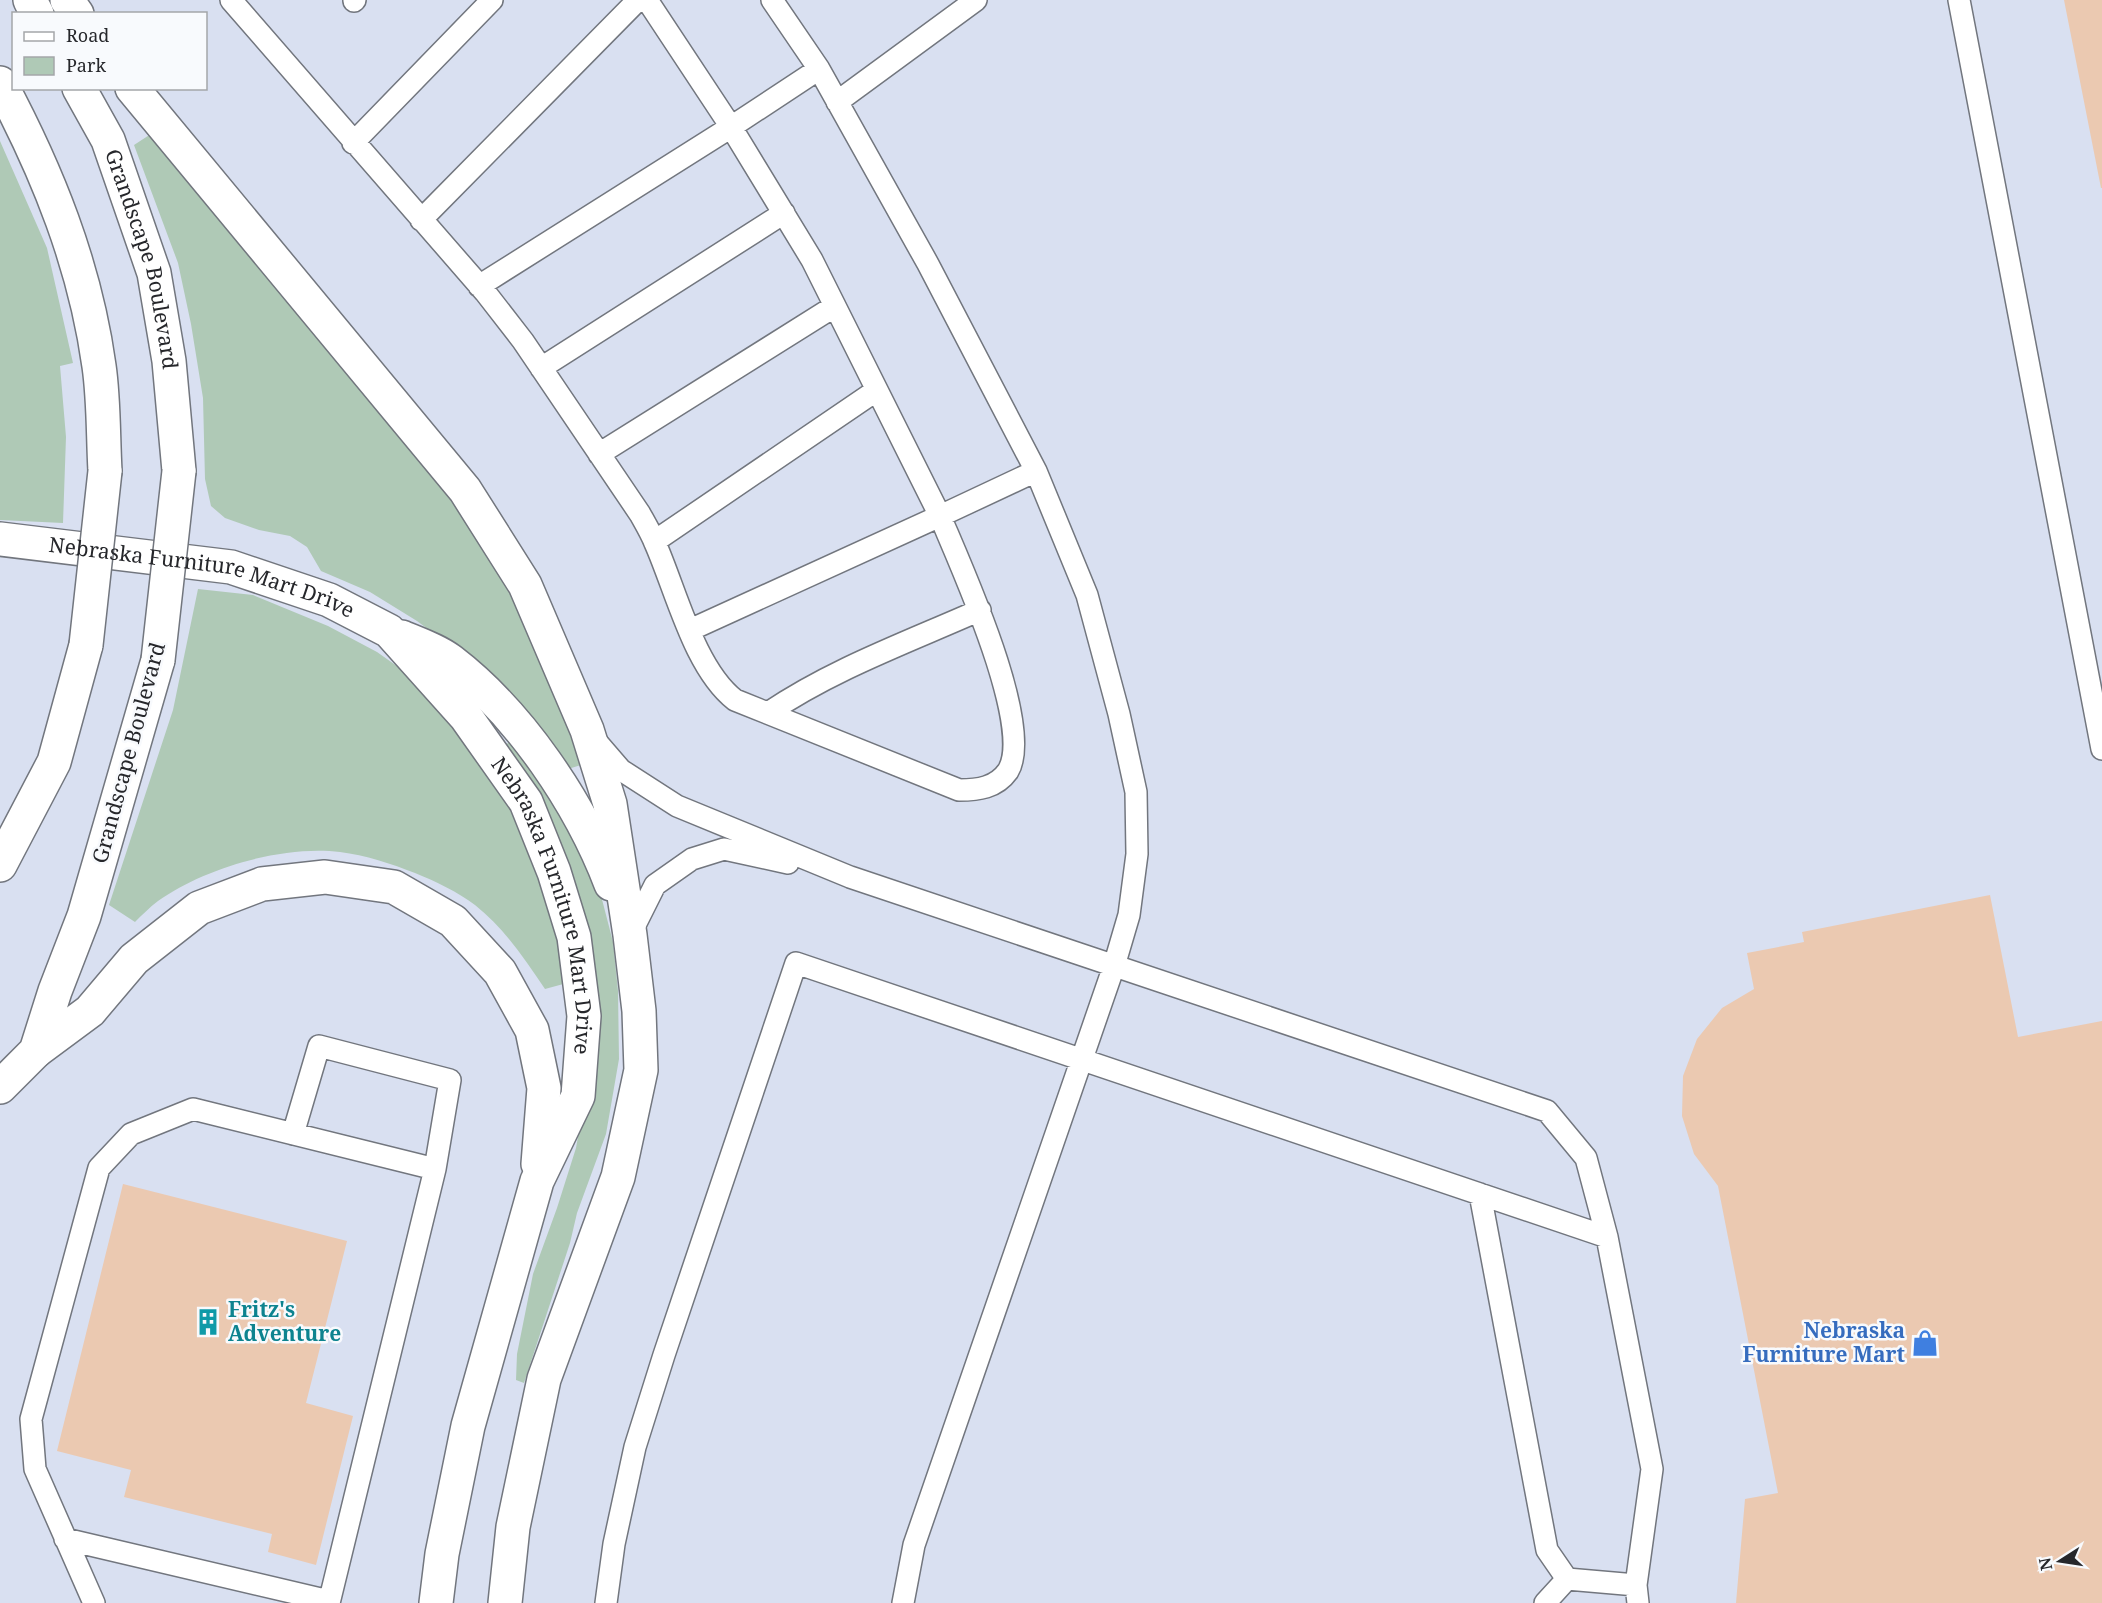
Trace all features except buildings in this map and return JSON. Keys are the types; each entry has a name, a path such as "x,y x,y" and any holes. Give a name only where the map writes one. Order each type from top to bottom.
{"street":[{"path":"0,83 24,127 73,246 100,368 105,471 86,645 54,762 0,865"},
{"name":"Grandscape Boulevard","path":"0,1087 36,1051 84,916 158,660 179,471 169,361 154,273 108,140 80,90"},
{"path":"134,90 465,490 525,585 587,730 610,804 639,1011 641,1070 618,1177 544,1379 513,1527 505,1603"},
{"name":"Nebraska Furniture Mart Drive","path":"0,539 231,567 329,600 389,632 466,717 526,802 555,872 574,937 584,1016 578,1096 537,1181 468,1426 442,1554 436,1603"},
{"path":"389,632 450,660 502,708 564,791 599,853 630,935"},
{"path":"36,1051 90,1011 134,958 199,908 262,884 325,877 394,887 453,921 500,972 532,1030 544,1088 537,1181"}],"lane":[{"path":"231,0 479,286 523,341 640,514 655,541 690,630 711,674 723,690 735,700 959,790 980,790 997,782 1009,770 1015,747 1009,704 980,610 940,516 812,260 731,127 647,0"},
{"path":"354,142 492,0"},
{"path":"421,220 638,0"},
{"path":"772,0 819,69 928,264 1036,471 1087,596 1119,714 1136,792 1137,854 1129,915 1114,966 914,1545 903,1603"},
{"path":"837,102 976,0"},
{"path":"1959,0 2102,749"},
{"path":"479,286 819,69"},
{"path":"541,368 784,213"},
{"path":"600,454 836,306"},
{"path":"655,541 877,390"},
{"path":"690,630 1036,471"},
{"path":"768,713 824,679 980,610"},
{"path":"587,730 621,770 677,806 850,877 1547,1111 1586,1158 1606,1237 1652,1469 1637,1594 1567,1579 1548,1550 1480,1194"},
{"path":"630,935 655,885 692,859 724,849 850,877"},
{"path":"606,1603 614,1544 635,1447 796,963 1606,1237"},
{"path":"65,1539 329,1602 435,1169 450,1080 319,1046 293,1134"},
{"path":"94,1603 35,1469 31,1419 99,1168 130,1134 192,1109 435,1169"},
{"path":"1545,1603 1567,1579"}],"shaded area":[{"path":"0,0 2102,0 2102,1603 0,1603"}],"green space":[{"path":"157,130 464,512 538,640 565,710 581,765 568,769 452,647 417,621 370,592 321,571 307,547 290,536 259,530 225,518 211,506 205,479 203,398 178,263 134,145"},
{"path":"0,141 47,248 73,363 60,366 66,437 63,523 0,520"},
{"path":"198,589 253,595 328,626 377,652 411,676 452,717 503,792 539,866 557,926 567,983 545,989 504,934 475,905 461,896 438,883 406,870 349,853 294,852 221,869 177,889 155,903 135,922 109,905 173,710"},
{"path":"514,739 542,775 597,880 613,942 618,991 619,1059 606,1134 577,1213 570,1243 524,1383 516,1380 517,1354 533,1274 576,1148 595,1040 502,747"}],"place":[{"name":"Fritz's Adventure","path":"208,1322"},
{"name":"Nebraska Furniture Mart","path":"1925,1343"}]}
